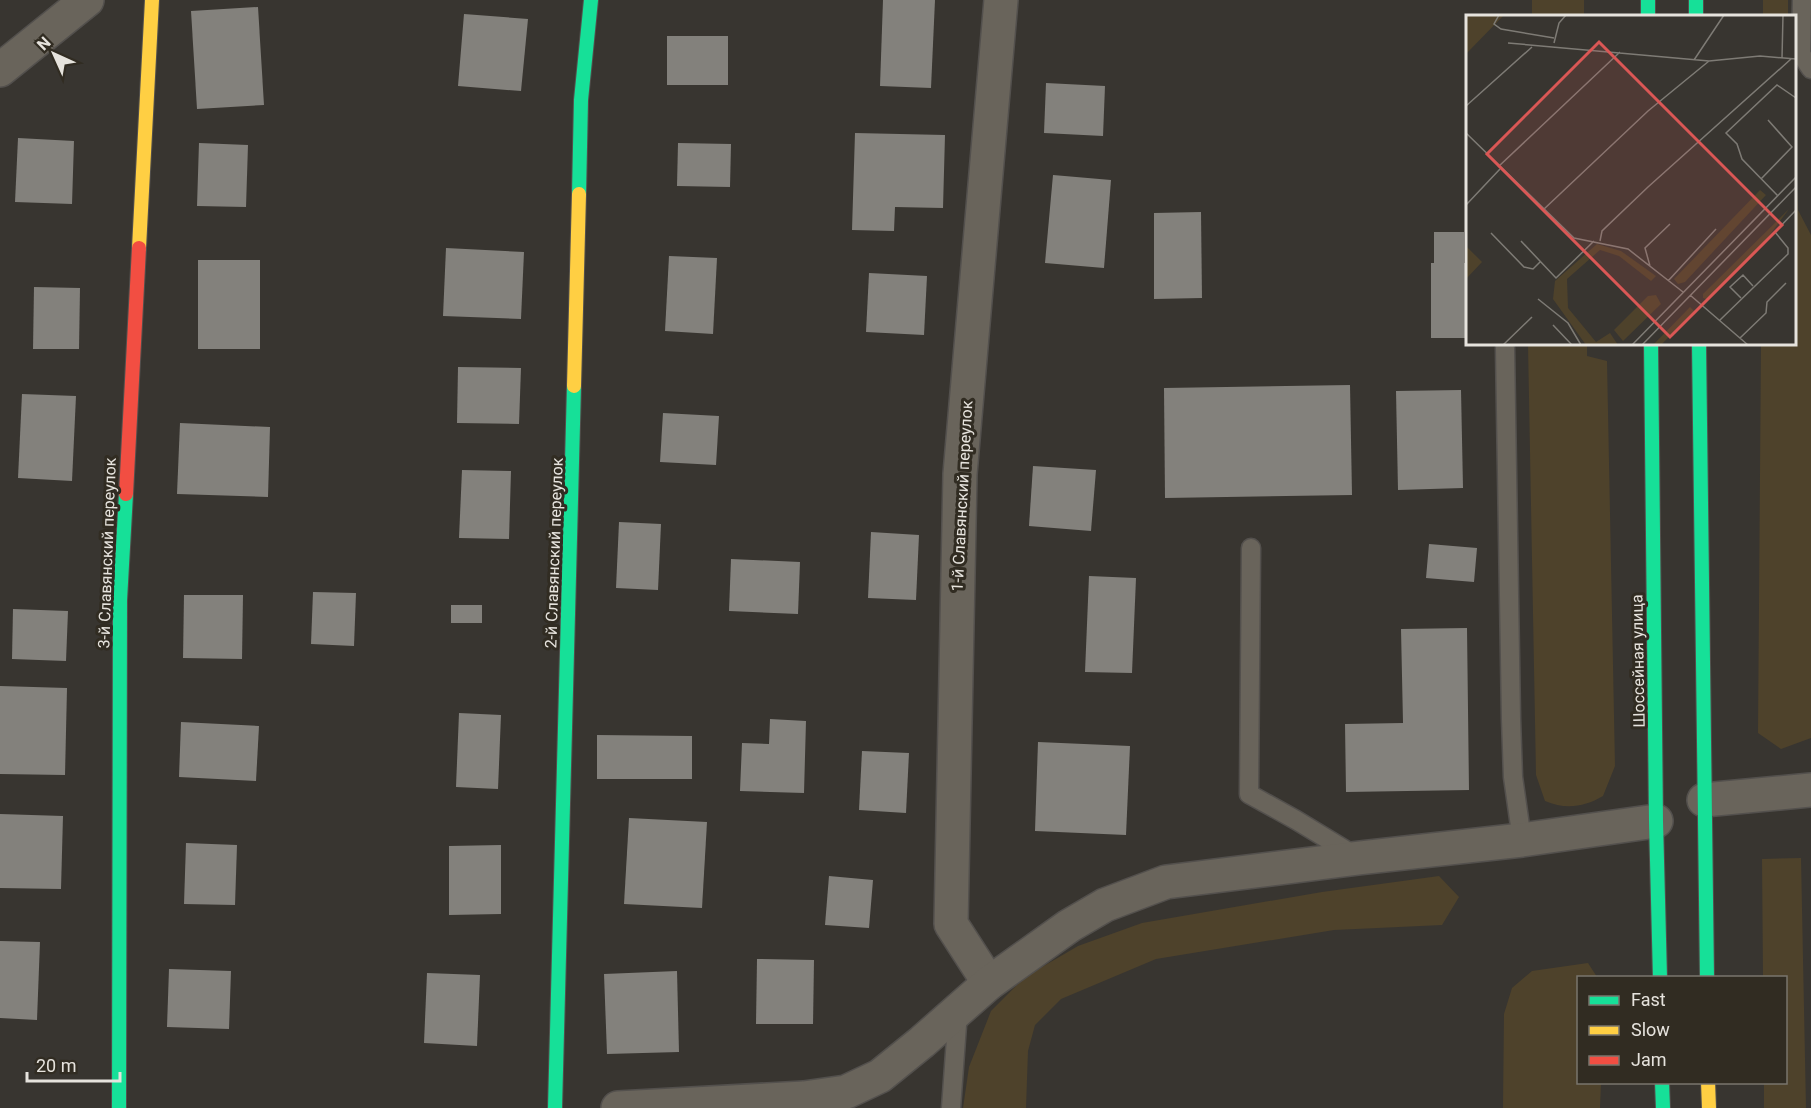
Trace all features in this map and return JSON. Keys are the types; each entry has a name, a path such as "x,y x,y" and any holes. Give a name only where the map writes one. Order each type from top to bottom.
{"street":[{"path":"0,70 87,0"},
{"name":"3-й Славянский переулок","path":"119,1108 120,600 152,0"},
{"name":"2-й Славянский переулок","path":"555,1108 581,100 591,0"},
{"name":"1-й Славянский переулок","path":"989,983 951,924 960,474 1001,0"},
{"name":"Шоссейная улица","path":"1651,345 1660,976"},
{"path":"1699,345 1707,976"},
{"path":"1704,800 1811,790"},
{"path":"618,1108 804,1098 846,1092 880,1076 989,983 1069,926 1105,905 1166,882 1522,840 1656,821"},
{"path":"1662,1084 1663,1108"},
{"path":"1708,1084 1709,1108"}],"lane":[{"path":"1802,0 1801,54 1811,69"},
{"path":"1505,348 1510,719 1513,777 1522,840"},
{"path":"1251,548 1249,794 1359,858"},
{"path":"951,1108 958,1011"}],"shaded area":[{"path":"1532,0 1584,0 1584,15 1532,15"},
{"path":"1763,0 1788,0 1788,15 1763,15"},
{"path":"1796,167 1798,210 1811,235 1811,738 1781,749 1758,733 1761,345 1796,345"},
{"path":"1528,345 1587,345 1587,356 1607,361 1615,766 1603,796 1589,803 1575,806 1560,806 1545,801 1536,775"},
{"path":"1801,858 1806,1108 1764,1108 1764,1084 1787,1084 1787,976 1763,976 1762,859"},
{"path":"1439,876 1459,897 1442,925 1334,930 1156,959 1061,999 1035,1025 1028,1051 1026,1108 963,1108 969,1067 991,1011 1025,977 1078,946 1142,923 1322,892"},
{"path":"1588,963 1596,976 1577,976 1577,1084 1601,1084 1600,1108 1503,1108 1504,1014 1512,988 1532,971"}],"building":[{"path":"883,0 935,0 931,88 880,86"},
{"path":"258,7 264,105 197,109 191,11"},
{"path":"464,14 528,19 521,91 458,86"},
{"path":"667,36 728,36 728,85 667,85"},
{"path":"1046,83 1105,86 1103,136 1044,133"},
{"path":"855,133 945,135 943,208 895,207 894,231 852,230"},
{"path":"18,138 74,141 72,204 15,202"},
{"path":"199,143 248,145 246,207 197,206"},
{"path":"678,143 731,144 730,187 677,186"},
{"path":"1053,175 1111,180 1104,268 1045,263"},
{"path":"1201,212 1202,298 1154,299 1154,213"},
{"path":"1434,232 1464,232 1466,338 1431,338 1431,263 1434,263"},
{"path":"446,248 524,252 521,319 443,316"},
{"path":"669,256 717,258 713,334 665,331"},
{"path":"198,260 260,260 260,349 198,349"},
{"path":"869,273 927,276 924,335 866,332"},
{"path":"34,287 80,288 79,349 33,349"},
{"path":"458,367 521,368 519,424 457,423"},
{"path":"1350,385 1352,495 1165,498 1164,388"},
{"path":"1461,390 1463,488 1398,490 1396,391"},
{"path":"22,394 76,396 72,481 18,478"},
{"path":"663,413 719,416 716,465 660,462"},
{"path":"180,423 270,427 268,497 177,494"},
{"path":"1033,466 1096,470 1091,531 1029,526"},
{"path":"462,470 511,471 509,539 459,538"},
{"path":"619,522 661,524 658,590 616,588"},
{"path":"871,532 919,535 916,600 868,598"},
{"path":"1429,544 1477,548 1474,582 1426,578"},
{"path":"731,559 800,562 798,614 729,611"},
{"path":"1089,576 1136,578 1132,673 1085,672"},
{"path":"313,592 356,593 354,646 311,644"},
{"path":"184,595 243,595 242,659 183,658"},
{"path":"451,605 482,605 482,623 451,623"},
{"path":"13,609 68,611 66,661 12,659"},
{"path":"1467,628 1469,790 1346,792 1345,724 1403,723 1401,629"},
{"path":"0,686 67,688 65,775 0,774"},
{"path":"459,713 501,715 498,789 456,787"},
{"path":"770,719 806,721 804,793 740,791 742,743 769,744"},
{"path":"181,722 259,726 256,781 179,777"},
{"path":"597,735 692,736 692,779 597,779"},
{"path":"1038,742 1130,746 1126,835 1035,831"},
{"path":"862,751 909,753 906,813 859,810"},
{"path":"0,814 63,816 61,889 0,888"},
{"path":"629,818 707,822 702,908 624,904"},
{"path":"186,843 237,845 235,905 184,904"},
{"path":"501,845 501,914 449,915 449,846"},
{"path":"829,876 873,880 869,928 825,925"},
{"path":"0,941 40,942 37,1020 0,1018"},
{"path":"757,959 814,960 813,1024 756,1024"},
{"path":"169,969 231,971 229,1029 167,1027"},
{"path":"677,971 679,1052 607,1054 604,974"},
{"path":"427,973 480,975 477,1046 424,1043"}],"traffic: fast":[{"path":"579,194 581,100 591,0"},
{"path":"1648,0 1648,15"},
{"path":"1696,0 1696,15"},
{"path":"1651,345 1660,976"},
{"path":"1699,345 1707,976"},
{"path":"555,1108 574,386"},
{"path":"119,1108 120,600 126,494"},
{"path":"1662,1084 1663,1108"}],"traffic: slow":[{"path":"139,248 152,0"},
{"path":"574,386 579,194"},
{"path":"1708,1084 1709,1108"}],"traffic: jam":[{"path":"126,494 139,248"}]}
